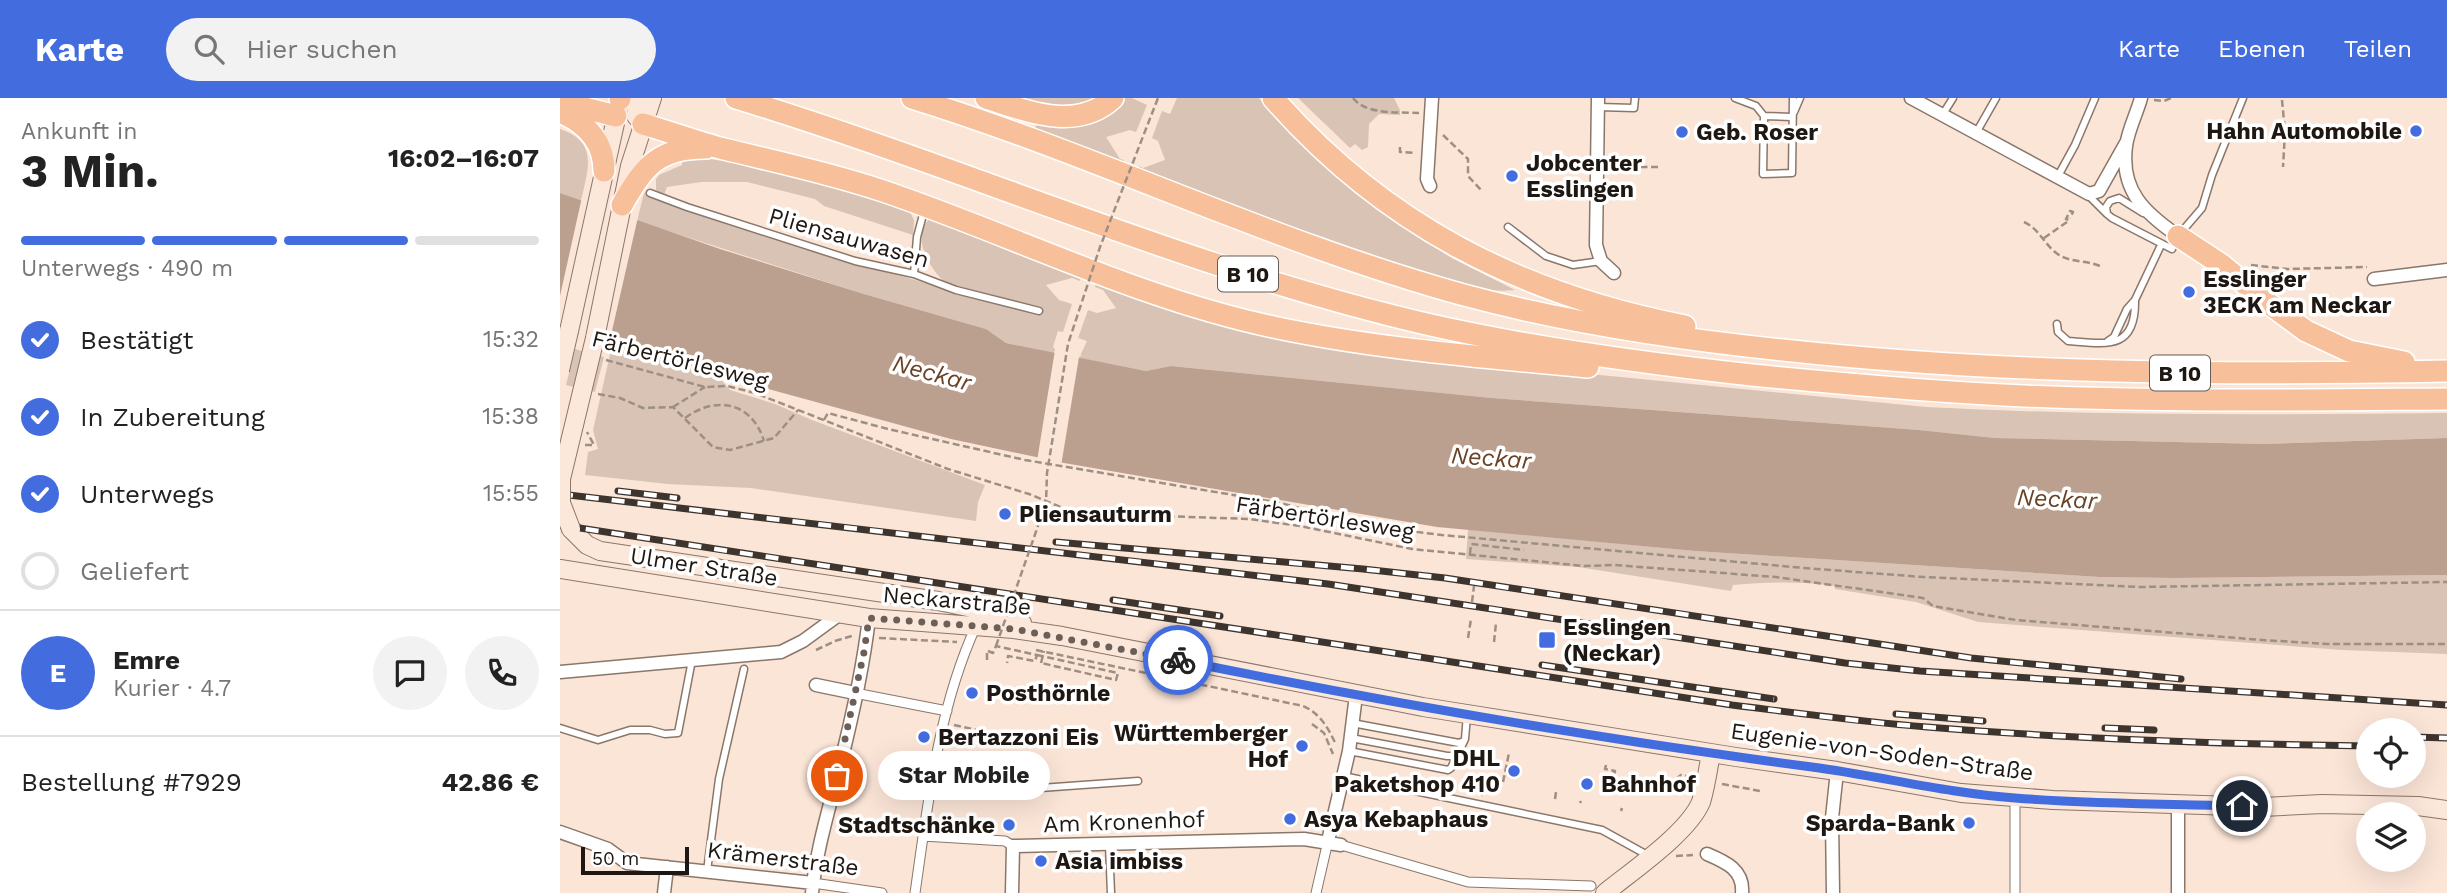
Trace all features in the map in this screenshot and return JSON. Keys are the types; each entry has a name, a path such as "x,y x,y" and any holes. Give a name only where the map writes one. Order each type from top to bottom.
{"highway":[{"name":"B 10","path":"736,98 864,139 1213,262 1367,309 1422,323 1559,349 1680,367 1933,391 2244,401 2447,399"},
{"name":"B 10","path":"912,98 1008,130 1328,251 1455,292 1609,327 1710,342 1926,363 2227,373 2447,370"},
{"path":"986,98 1030,112 1064,117 1095,110 1113,98"},
{"path":"1273,98 1317,145 1374,194 1433,234 1494,267 1562,294 1607,308 1834,356"},
{"path":"560,105 580,107 632,104 723,149"},
{"path":"560,113 576,120 592,132 605,162"},
{"path":"622,205 636,169 667,153 692,149 723,149 819,170 925,206 1124,284 1272,327 1364,343 1573,366 1680,376 1779,378"},
{"path":"2170,241 2222,265 2283,315 2319,338 2365,355 2447,370"}],"main road":[{"path":"560,370 605,162 632,104"},
{"path":"632,104 636,169"},
{"path":"622,205 595,338 561,482 561,503 567,522 575,535 593,549 987,611 1062,636"},
{"name":"Ulmer Straße","path":"560,569 841,614"},
{"name":"Neckarstraße","path":"841,614 1062,636 1356,695"},
{"name":"Eugenie-von-Soden-Straße","path":"1356,695 1961,793 2015,798 2263,807 2322,804 2418,806 2447,810"},
{"path":"1598,890 1651,857 1695,813 1703,793 1711,753"}],"street":[{"path":"1430,186 1427,179 1432,98"},
{"path":"1911,98 2057,178 2093,194 2099,191 2126,143 2141,98"},
{"path":"1598,102 1596,245 1601,261 1614,273"},
{"path":"2126,143 2130,185 2148,215 2170,241"},
{"path":"2374,279 2447,271"},
{"path":"560,672 781,652 803,641 841,614"},
{"path":"812,888 817,850 839,767 869,618"},
{"path":"915,893 930,786 944,723 968,642 976,626"},
{"path":"816,685 947,711"},
{"path":"1316,893 1334,843 1356,695"},
{"path":"1833,893 1832,809 1838,771"},
{"path":"2015,798 2015,893"},
{"path":"2178,804 2178,893"},
{"name":"Krämerstraße","path":"560,832 608,849 627,863 707,871 812,888 882,893"},
{"name":"Am Kronenhof","path":"923,836 1005,841 1013,846 1304,839 1334,843"},
{"path":"1334,843 1468,882 1598,890"},
{"path":"1012,893 1013,846"},
{"path":"1707,854 1735,869 1742,882 1742,893"},
{"path":"664,893 667,867"}],"lane":[{"path":"1598,102 1634,108 1635,98"},
{"path":"1735,98 1756,106 1764,116 1763,174 1792,173 1793,98"},
{"path":"1792,117 1800,98"},
{"path":"1943,116 1953,98"},
{"path":"1975,134 1996,98"},
{"path":"2057,178 2075,145 2095,98"},
{"path":"2057,324 2058,332 2068,341 2103,343 2117,342 2125,337 2135,313 2135,300 2170,241 2202,208 2212,175 2243,98"},
{"path":"1764,116 1792,117"},
{"name":"Pliensauwasen","path":"650,193 855,261 914,274 956,290 1039,311"},
{"path":"2086,193 2107,214 2170,241"},
{"path":"2107,214 2108,203 2119,198 2148,215"},
{"path":"914,274 916,237 925,206"},
{"path":"1508,227 1546,256 1573,265 1601,261"},
{"path":"560,728 598,740 630,730 678,733 691,660"},
{"path":"707,871 719,779 744,669"},
{"path":"1349,751 1446,771 1451,768 1464,741 1466,713"},
{"path":"1353,723 1459,743 1464,741"},
{"path":"1351,738 1447,756 1455,756 1458,753"},
{"path":"1343,776 1602,830 1651,857"},
{"path":"930,786 1011,790 1138,781"},
{"path":"1109,845 1111,893"}],"path":[{"path":"987,660 987,652 993,653 996,646 1046,503 1047,473 1068,344 1100,247 1158,98"},
{"path":"1353,98 1358,104 1383,112 1431,118 1468,159 1468,176 1481,190"},
{"path":"2149,98 2164,101 2171,98"},
{"path":"2282,100 2285,132 2283,167"},
{"path":"1400,147 1400,152 1428,153"},
{"path":"1597,167 1658,167"},
{"path":"2043,238 2067,222 2070,211 2073,212 2070,218"},
{"path":"2024,222 2036,228 2057,254 2076,262 2088,261 2102,267"},
{"path":"2245,264 2287,269 2367,267 2374,279"},
{"name":"Färbertörlesweg","path":"596,357 705,387 734,387 765,396 948,469 1075,513 1249,519 1300,526 1400,547 1470,555 1584,566 1614,565 1776,577 1923,598 1933,606 2016,620 2328,644 2447,643"},
{"path":"606,395 643,408 673,407 705,387"},
{"path":"685,418 711,405 730,406 753,418 764,441"},
{"path":"673,407 713,447 730,450 774,438 798,410"},
{"path":"824,421 828,413 1025,460 1281,502 1360,525 1525,542 1923,577 2140,587 2447,582"},
{"path":"580,444 594,445 591,436"},
{"path":"1470,555 1471,544 1523,551 1525,542"},
{"path":"1447,547 1447,552"},
{"path":"1472,602 1474,586"},
{"path":"1468,638 1471,619"},
{"path":"1494,642 1496,623"},
{"path":"816,650 845,637 867,637 968,642 1044,651 1303,706 1315,713 1328,729 1336,745 1335,758 1324,733 1312,724"},
{"path":"996,646 1037,655 1118,673 1116,680 1041,663 1044,651"},
{"path":"1007,663 1008,656 1035,662 1037,655"},
{"path":"944,723 1001,735"},
{"path":"1503,782 1509,753"},
{"path":"1606,765 1605,769 1615,771 1614,774"},
{"path":"1484,786 1489,779"},
{"path":"1555,799 1556,792"}],"shaded area":[{"path":"1006,98 1102,98 1070,109"},
{"path":"1132,98 1147,105 1136,132 1130,130 1106,137 1120,159 1124,160 1123,163 1035,130 1037,120"},
{"path":"1177,98 1259,98 1309,152 1374,207 1450,257 1515,290 1484,290 1436,278 1138,169 1139,166 1143,168 1165,160 1158,141 1152,138 1162,111 1170,114"},
{"path":"1298,98 1394,98 1400,115 1379,114 1369,124 1368,147 1362,150 1355,144 1350,148"},
{"path":"560,129 581,141 586,149 588,168 581,201 560,193"},
{"path":"709,159 785,174 909,210 914,220 913,235 824,206 815,199 747,182 701,182 667,187 664,195 656,190 656,179 659,175 682,165 682,160"},
{"path":"644,193 772,238 942,288 945,282 933,269 922,242 924,225 930,219 1082,275 1080,281 1072,278 1046,285 1059,300 1072,304 1063,332 1058,331 1054,353 1006,343 986,329 864,294 637,221"},
{"path":"1097,281 1418,357 1926,407 2121,413 2447,413 2447,438 2264,444 1995,438 1492,398 1172,366 1146,371 1079,358 1087,341 1078,338 1088,310 1097,313 1116,308 1103,290 1095,287"},
{"path":"613,341 717,375 730,390 775,404 985,485 978,502 976,521 751,488 668,484 585,475 588,452 598,449 593,430"},
{"path":"575,349 604,357 595,392 566,385"},
{"path":"1468,529 1695,551 2099,577 2447,575 2447,654 2342,650 1978,622 1916,602 1835,589 1835,586 1822,584 1784,582 1733,585 1731,591 1578,567 1466,559"}],"water":[{"name":"Neckar","path":"560,193 720,249 986,329 1006,343 1146,371 1171,366 1492,398 1995,438 2264,444 2447,438 2447,575 2099,577 1695,551 1437,527 1064,463 951,439 717,375 560,322"}],"pier":[{"path":"582,197 638,217 609,344 560,326 560,296"},
{"path":"1055,350 1082,355 1079,357 1061,466 1037,461"}],"railway":[{"path":"618,491 677,498"},
{"path":"560,494 1328,584 1845,663 1920,671 2447,705"},
{"path":"560,525 1805,714 1903,725 2037,735 2356,746"},
{"path":"1056,542 1445,578 1971,658 2181,679"},
{"path":"1113,600 1220,616"},
{"path":"1542,665 1774,699"},
{"path":"1896,714 1983,721"},
{"path":"2105,728 2154,730"},
{"path":"2426,737 2447,738"}],"way so far":[{"path":"837,776 869,618 1014,629 1178,660"}],"place":[{"name":"Hahn Automobile","path":"2416,131"},
{"name":"Geb. Roser","path":"1682,132"},
{"name":"Jobcenter Esslingen","path":"1512,176"},
{"name":"Esslinger 3ECK am Neckar","path":"2189,292"},
{"name":"Pliensauturm","path":"1005,514"},
{"name":"Esslingen (Neckar)","path":"1547,640"},
{"name":"Posthörnle","path":"972,693"},
{"name":"Bertazzoni Eis","path":"924,737"},
{"name":"Württemberger Hof","path":"1302,746"},
{"name":"DHL Paketshop 410","path":"1514,771"},
{"name":"Star Mobile","path":"837,776"},
{"name":"Bahnhof","path":"1587,784"},
{"name":"Asya Kebaphaus","path":"1290,819"},
{"name":"Sparda-Bank","path":"1969,823"},
{"name":"Stadtschänke","path":"1009,825"},
{"name":"Asia imbiss","path":"1041,861"}],"route":[{"path":"1178,660 1356,695 1961,793 2032,799 2242,806"}]}
